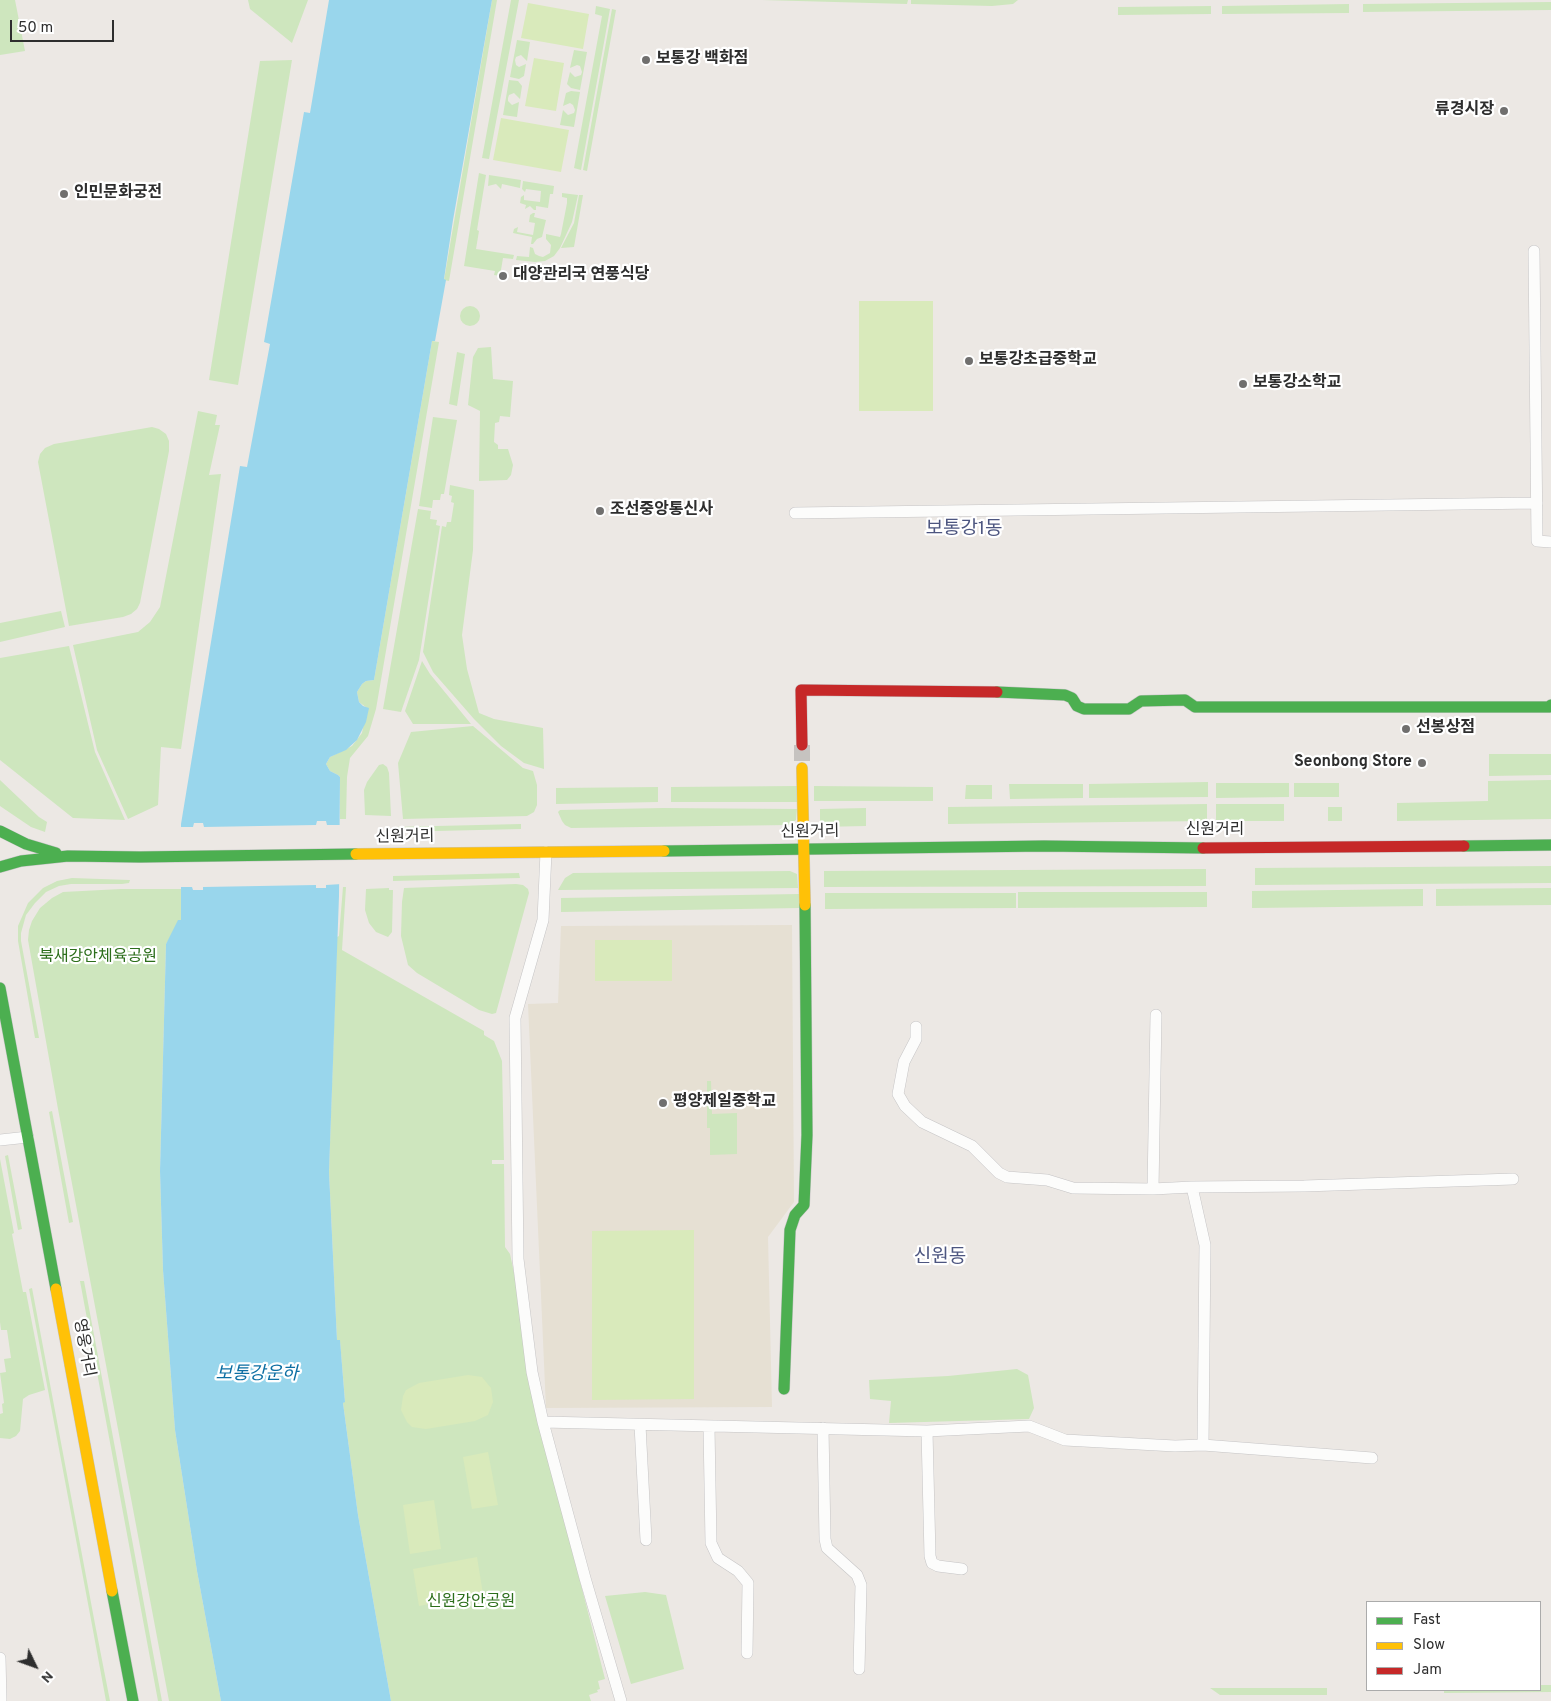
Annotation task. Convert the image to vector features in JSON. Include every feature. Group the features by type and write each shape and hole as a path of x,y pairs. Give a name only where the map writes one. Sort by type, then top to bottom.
{"main road":[{"path":"802,744 801,690 1006,692 1065,695 1072,698 1077,706 1084,709 1129,709 1142,701 1150,700 1185,700 1196,707 1549,707 1551,705"},
{"path":"784,1388 790,1230 794,1215 804,1205 807,1135 805,878 802,768"},
{"name":"신원거리","path":"0,831 26,844 68,856"},
{"name":"신원거리","path":"0,867 21,861 68,856 140,857 1044,846 1210,848 1551,845"},
{"name":"영웅거리","path":"0,988 133,1701"}],"street":[{"path":"1534,251 1537,541 1551,542"},
{"path":"795,513 1537,503"},
{"path":"546,852 543,920 515,1018 518,1259 532,1372 542,1422 584,1578 622,1701"},
{"path":"1153,1189 1156,1015"},
{"path":"916,1027 916,1039 904,1062 898,1094 905,1106 922,1122 972,1146 999,1173 1007,1177 1047,1180 1073,1188 1153,1189 1192,1186 1304,1186 1513,1178"},
{"path":"0,1140 28,1137"},
{"path":"1192,1186 1205,1245 1203,1445"},
{"path":"542,1422 927,1431 1029,1426 1065,1440 1203,1445 1372,1458"},
{"path":"640,1425 646,1540"},
{"path":"709,1427 711,1543 718,1558 738,1571 748,1583 747,1653"},
{"path":"823,1428 825,1539 827,1548 857,1575 861,1585 859,1669"},
{"path":"927,1431 930,1556 932,1563 938,1566 962,1569"},
{"path":"0,1658 1,1701"}],"shaded area":[{"name":"평양제일중학교","path":"792,925 794,1202 768,1237 772,1407 546,1408 528,1004 558,1003 561,926"}],"green space":[{"path":"0,0 15,0 25,51 0,55"},
{"path":"248,0 308,0 292,43 250,9"},
{"path":"492,0 497,0 449,281 444,280"},
{"path":"511,0 519,0 489,159 482,158"},
{"path":"762,0 908,0 907,4"},
{"path":"911,0 1018,0 1013,4 992,6 911,4"},
{"path":"1551,2 1551,10 1363,12 1363,4"},
{"path":"528,3 589,14 583,49 521,38"},
{"path":"1349,4 1349,13 1222,14 1222,6"},
{"path":"596,6 610,9 581,170 574,168 602,16 595,14"},
{"path":"1211,6 1211,14 1118,15 1118,7"},
{"path":"612,9 616,10 587,171 583,170"},
{"path":"517,40 530,42 527,61 521,55 516,57 515,60 516,65 519,67 526,64 524,76 519,79 510,77"},
{"path":"574,50 587,52 580,90 571,88 567,84 570,72 575,77 581,75 582,72 580,66 577,65 570,68"},
{"path":"534,58 564,63 556,111 525,106"},
{"path":"292,60 238,385 209,380 260,61"},
{"path":"509,80 518,81 522,86 520,99 514,93 509,95 508,98 512,105 519,102 517,117 503,115"},
{"path":"571,91 580,92 574,127 560,125 563,110 568,115 574,113 575,110 570,103 563,106 566,93"},
{"path":"501,118 569,130 561,172 493,160"},
{"path":"479,173 486,175 477,230 479,231 476,249 514,255 513,259 503,258 500,276 494,275 495,271 464,266"},
{"path":"489,175 521,180 520,188 502,184 501,189 496,184 488,186"},
{"path":"523,181 554,186 553,194 550,194 548,208 536,206 536,210 534,210 530,206 525,209 526,205 520,203 521,197 524,195 524,200 540,202 541,191 526,189 525,192 522,189"},
{"path":"562,193 578,195 572,222 560,248 554,256 545,261 516,260 517,256 529,257 530,247 539,256 543,257 550,253 551,245 546,239 546,234 560,237 567,203 567,198 562,197"},
{"path":"579,195 583,195 574,247 561,248 574,223"},
{"path":"535,213 534,217 546,220 542,237 531,244 532,237 513,233 514,229 518,227 517,232 533,235 535,223 529,222 530,215"},
{"path":"859,301 933,301 933,411 859,411"},
{"path":"470,306 477,309 480,316 477,323 470,326 463,323 460,316 463,309"},
{"path":"432,341 439,342 376,709 368,736 350,758 347,777 346,819 340,819 340,777 330,771 326,764 330,757 352,746 362,733 367,708 359,702 357,692 366,681 374,680"},
{"path":"491,347 493,379 513,381 510,417 500,416 499,422 495,423 494,442 498,445 498,449 508,449 513,465 511,475 507,480 479,481 480,411 468,405 473,357 478,348"},
{"path":"457,352 465,354 457,406 449,404"},
{"path":"198,411 217,415 215,425 220,425 209,475 221,474 181,749 161,747 158,805 128,819 97,750 73,645 138,632 150,622 160,607"},
{"path":"433,417 457,420 444,494 441,494 440,500 433,500 432,508 419,506"},
{"path":"152,427 166,434 169,441 169,451 140,603 131,614 123,617 69,626 38,462 40,454 45,448 54,444"},
{"path":"450,485 474,490 473,550 462,635 467,669 479,713 494,719 543,728 544,769 524,763 501,746 474,719 433,672 423,652 442,526 446,527 447,522 451,522 454,503 451,502 452,496 449,495"},
{"path":"418,509 431,511 430,519 437,520 436,525 440,526 419,660 401,712 383,709"},
{"path":"61,611 65,627 0,642 0,623"},
{"path":"69,646 95,752 125,820 73,818 0,760 0,658"},
{"path":"422,661 430,674 471,724 413,724 405,711"},
{"path":"473,726 523,768 533,771 537,785 537,805 534,812 527,816 403,819 398,763 411,732"},
{"path":"1489,754 1551,754 1551,775 1489,776"},
{"path":"383,764 387,767 389,773 391,816 365,815 364,790 367,782 379,765"},
{"path":"0,780 39,817 47,822 45,832 31,827 0,806"},
{"path":"1551,780 1551,819 1397,821 1397,803 1488,801 1488,781"},
{"path":"1208,782 1208,797 1089,798 1089,784"},
{"path":"1216,783 1289,783 1289,797 1216,798"},
{"path":"1294,783 1339,783 1339,797 1294,797"},
{"path":"1009,784 1083,784 1083,798 1010,799"},
{"path":"966,785 992,785 992,799 965,799"},
{"path":"797,786 797,802 671,802 671,787"},
{"path":"814,786 933,787 933,801 814,801"},
{"path":"658,787 658,802 556,804 556,788"},
{"path":"1207,804 1207,821 948,824 948,807"},
{"path":"1216,804 1284,804 1284,821 1216,821"},
{"path":"1328,807 1342,807 1342,821 1328,821"},
{"path":"663,808 797,809 796,820 789,825 571,828 565,825 558,812 560,810"},
{"path":"866,808 866,826 820,827 820,809"},
{"path":"521,824 521,829 394,832 394,827"},
{"path":"1551,866 1551,883 1255,885 1255,868"},
{"path":"1206,869 1206,886 824,887 824,871"},
{"path":"790,871 797,874 798,888 558,890 565,878 573,873"},
{"path":"519,873 520,878 393,881 393,876"},
{"path":"72,878 130,880 129,883 122,884 71,884 59,886 46,892 26,915 21,933 21,941 39,1038 35,1038 18,941 18,926 28,903 43,888 57,881"},
{"path":"523,885 528,889 529,893 496,1013 492,1014 479,1010 417,973 408,965 401,936 404,888"},
{"name":"신원강안공원","path":"343,887 346,887 342,950 484,1031 484,1035 494,1041 502,1061 504,1160 492,1160 492,1164 504,1164 505,1247 510,1254 578,1573 605,1679 598,1681 600,1689 597,1690 598,1692 589,1695 591,1701 391,1701 358,1515 343,1403 345,1401 340,1341 337,1340 329,1172 337,937 339,936"},
{"path":"389,888 389,890 393,890 392,932 388,937 376,932 369,923 365,910 366,889"},
{"path":"1551,888 1551,905 1436,906 1436,889"},
{"name":"북새강안체육공원","path":"121,889 182,889 181,920 166,944 160,1171 163,1270 175,1430 197,1571 221,1701 169,1701 28,940 32,921 40,908 52,898 63,892"},
{"path":"1423,889 1423,906 1252,908 1252,891"},
{"path":"1018,892 1207,892 1207,907 1018,908"},
{"path":"825,893 1016,893 1016,908 825,909"},
{"path":"799,894 799,908 561,912 561,898"},
{"path":"595,940 672,940 672,981 595,981"},
{"path":"707,1081 711,1081 712,1114 737,1113 737,1154 710,1155 710,1128 707,1128"},
{"path":"52,1111 73,1222 69,1223 49,1112"},
{"path":"8,1155 22,1229 18,1230 5,1156"},
{"path":"0,1159 23,1292 26,1292 45,1390 23,1399 20,1431 10,1439 0,1438 0,1414 3,1413 2,1404 4,1403 0,1373 6,1372 4,1359 11,1358 7,1330 1,1330 0,1322"},
{"path":"694,1230 694,1399 592,1400 592,1231"},
{"path":"80,1281 84,1281 162,1701 158,1701"},
{"path":"32,1288 110,1701 106,1701 29,1289"},
{"path":"1017,1369 1028,1375 1034,1408 1029,1419 889,1423 891,1401 870,1399 869,1380 948,1376"},
{"path":"468,1375 482,1377 491,1388 493,1402 488,1415 475,1421 426,1429 412,1427 407,1422 401,1410 406,1390 419,1383"},
{"path":"488,1452 498,1505 472,1509 463,1457"},
{"path":"434,1500 441,1549 410,1554 403,1505"},
{"path":"477,1557 483,1594 419,1606 413,1569"},
{"path":"645,1592 666,1595 684,1669 631,1684 605,1596"},
{"path":"1541,1685 1551,1685 1551,1692 1444,1693 1444,1691 1541,1691"},
{"path":"1210,1688 1327,1688 1327,1695 1220,1695"}],"water":[{"name":"보통강운하","path":"329,0 492,0 453,220 444,279 446,280 435,341 432,341 374,680 366,681 357,692 359,702 369,708 366,722 357,740 346,750 330,757 326,764 330,771 340,777 339,896 329,1172 337,1340 340,1340 345,1402 343,1403 358,1515 391,1701 221,1701 197,1571 175,1430 163,1270 160,1171 166,944 178,920 181,920 181,824 240,466 247,467 270,344 264,342 304,112 310,113"}],"pier":[{"path":"317,821 326,821 327,825 343,825 342,884 326,885 326,888 316,888 316,885 203,887 203,890 193,890 192,887 179,887 179,827 193,827 194,823 203,823 204,827 316,825"}],"tunnel":[{"path":"802,745 802,768"}],"traffic: fast":[{"path":"997,692 1065,695 1072,698 1077,706 1084,709 1129,709 1141,701 1185,700 1195,707 1549,707 1551,705"},
{"path":"0,831 26,844 56,853"},
{"path":"1464,846 1551,845"},
{"path":"664,851 1044,846 1203,848"},
{"path":"0,867 21,861 68,856 356,854"},
{"path":"784,1389 790,1230 795,1215 804,1205 807,1135 805,905"},
{"path":"0,988 56,1289"},
{"path":"112,1591 133,1701"}],"traffic: slow":[{"path":"802,768 805,905"},
{"path":"356,854 664,851"},
{"path":"56,1289 112,1591"}],"traffic: jam":[{"path":"802,745 801,690 997,692"},
{"path":"1203,848 1464,846"}],"place":[{"name":"보통강 백화점","path":"646,60"},
{"name":"류경시장","path":"1504,111"},
{"name":"인민문화궁전","path":"64,194"},
{"name":"대양관리국 연풍식당","path":"503,276"},
{"name":"보통강초급중학교","path":"969,361"},
{"name":"보통강소학교","path":"1243,384"},
{"name":"조선중앙통신사","path":"600,511"},
{"name":"선봉상점","path":"1406,729"},
{"name":"Seonbong Store","path":"1422,763"},
{"name":"평양제일중학교","path":"663,1103"}],"district":[{"name":"보통강1동","path":"964,530"},
{"name":"신원동","path":"940,1258"}]}
